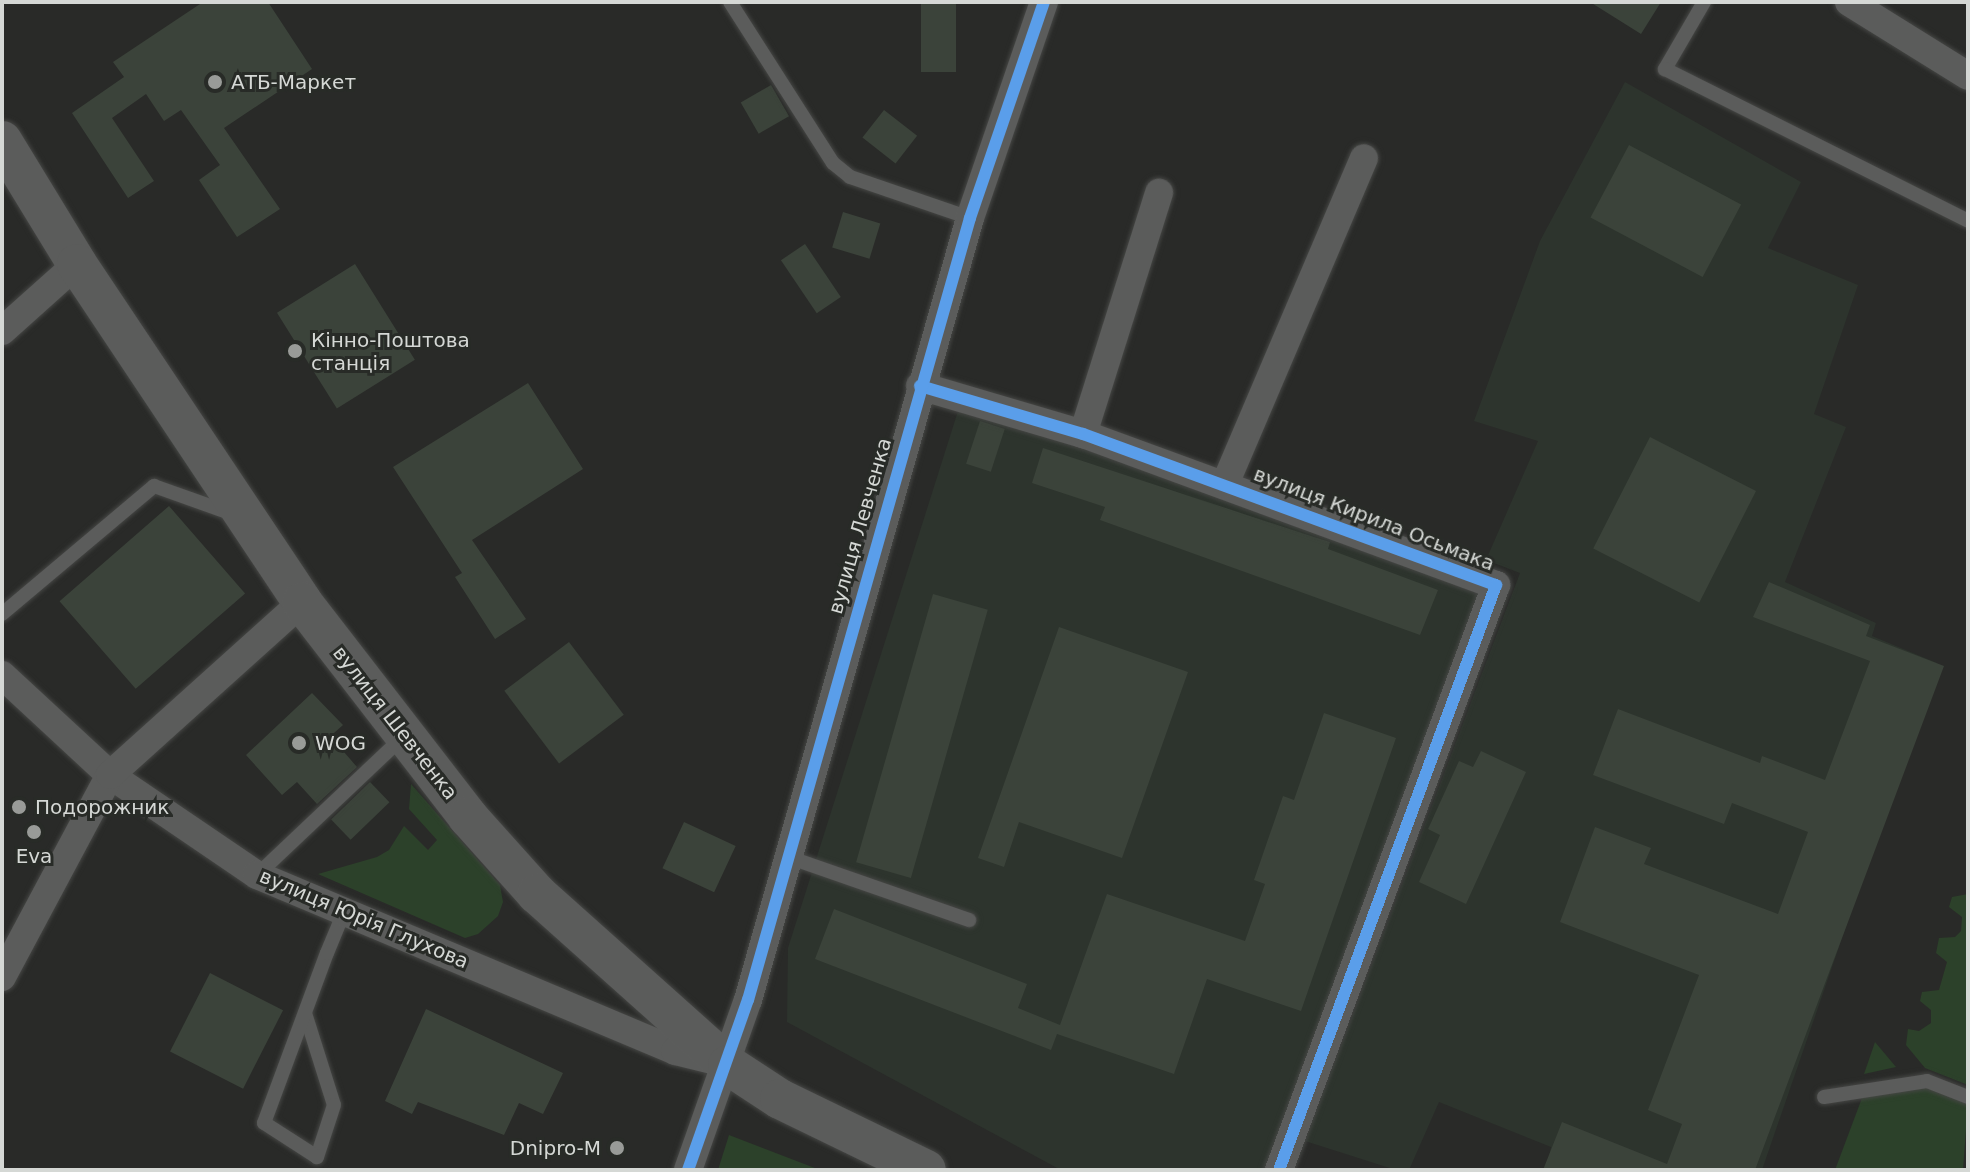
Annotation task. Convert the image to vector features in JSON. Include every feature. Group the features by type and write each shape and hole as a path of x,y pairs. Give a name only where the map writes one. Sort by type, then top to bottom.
{"main road":[{"name":"вулиця Шевченка","path":"2,141 77,264 302,602 404,736 537,894 728,1065 780,1099 926,1170"}],"street":[{"name":"вулиця Левченка","path":"688,1170 728,1065 970,218 1044,2"},
{"path":"1849,2 1968,76"},
{"path":"1225,484 1364,158"},
{"path":"1083,434 1159,193"},
{"path":"2,331 77,264"},
{"name":"вулиця Кирила Осьмака","path":"920,386 1083,434 1496,585 1279,1170"},
{"path":"2,977 110,775 302,602"},
{"name":"вулиця Юрія Глухова","path":"2,675 110,775 257,875 675,1051 728,1065"}],"lane":[{"path":"730,2 833,163 850,177 970,218"},
{"path":"1704,2 1665,69 1968,221"},
{"path":"2,614 154,486 246,520"},
{"path":"257,875 404,736"},
{"path":"788,857 969,920"},
{"path":"305,1013 334,1105 317,1157 264,1123 305,1013 344,912"},
{"path":"1824,1097 1927,1081 1968,1097"}],"shaded area":[{"path":"1625,82 1801,182 1768,248 1858,285 1814,414 1846,427 1785,582 1876,623 1872,636 1937,663 1762,1170 1546,1170 1551,1147 1439,1102 1409,1170 1396,1170 1305,1141 1520,573 1486,560 1538,441 1474,421 1540,241"},
{"path":"958,411 1027,428 1481,594 1266,1170 1061,1170 787,1022 788,948"}],"green space":[{"path":"411,784 500,885 503,902 498,916 478,934 465,938 318,874 377,857 389,850 404,826 428,850 437,840 409,809"},
{"path":"1968,894 1968,1085 1925,1068 1906,1045 1908,1029 1919,1031 1931,1023 1931,1010 1920,1001 1922,992 1939,990 1947,962 1936,953 1939,938 1955,937 1961,931 1962,917 1949,907 1952,897"},
{"path":"1875,1042 1896,1067 1864,1074"},
{"path":"1926,1084 1968,1102 1963,1170 1835,1170 1862,1098"},
{"path":"729,1135 820,1170 718,1170"}],"building":[{"name":"АТБ-Маркет","path":"203,2 268,2 312,69 224,128 280,209 237,237 199,180 220,165 181,110 164,121 146,94 112,118 154,181 128,198 72,113 124,77 113,62"},
{"path":"921,2 956,2 956,72 921,72"},
{"path":"1590,2 1661,2 1641,34"},
{"path":"771,85 789,116 759,134 741,102"},
{"path":"884,110 917,136 896,163 862,138"},
{"path":"1629,145 1741,205 1703,277 1591,217"},
{"path":"843,212 880,223 869,259 832,247"},
{"path":"805,244 841,297 817,313 781,260"},
{"path":"355,264 415,360 337,409 277,313"},
{"path":"528,383 583,469 472,540 526,619 495,639 455,577 462,573 393,467"},
{"path":"980,421 1005,429 991,472 966,464"},
{"path":"1650,437 1756,491 1699,602 1593,548"},
{"path":"1043,448 1330,542 1328,549 1438,590 1420,635 1100,520 1105,507 1032,483"},
{"path":"169,506 245,594 136,689 60,601"},
{"path":"1769,582 1870,625 1866,636 1944,666 1755,1170 1543,1170 1562,1122 1667,1164 1682,1124 1648,1110 1699,975 1560,922 1595,827 1651,848 1644,864 1778,914 1808,832 1732,803 1724,824 1593,775 1618,709 1760,763 1762,756 1825,780 1870,661 1753,617"},
{"path":"933,594 988,610 911,878 856,862"},
{"path":"1059,627 1188,672 1122,858 1019,822 1004,867 978,858"},
{"path":"569,642 624,715 559,763 504,691"},
{"name":"WOG","path":"312,693 343,725 334,733 341,741 337,744 357,767 317,804 297,782 282,795 246,755"},
{"path":"1324,713 1396,738 1301,1011 1207,979 1174,1074 1057,1034 1051,1050 815,959 834,909 1027,984 1018,1008 1060,1025 1107,894 1245,941 1265,884 1254,880 1283,796 1294,800"},
{"path":"1481,751 1526,772 1466,904 1419,882 1440,835 1428,829 1459,761 1473,767"},
{"path":"370,782 389,802 351,840 331,820"},
{"path":"684,822 736,846 714,892 662,868"},
{"path":"210,973 283,1010 243,1089 170,1051"},
{"path":"426,1009 563,1073 543,1114 519,1103 504,1135 418,1102 412,1114 385,1101"}],"cycle path":[{"path":"688,1170 748,1000 970,218 1044,2"},
{"path":"920,386 1083,434 1496,585 1279,1170"}],"place":[{"name":"АТБ-Маркет","path":"215,82"},
{"name":"Кінно-Поштова станція","path":"295,351"},
{"name":"WOG","path":"299,743"},
{"name":"Подорожник","path":"19,807"},
{"name":"Eva","path":"34,832"},
{"name":"Dnipro-M","path":"617,1148"}]}
